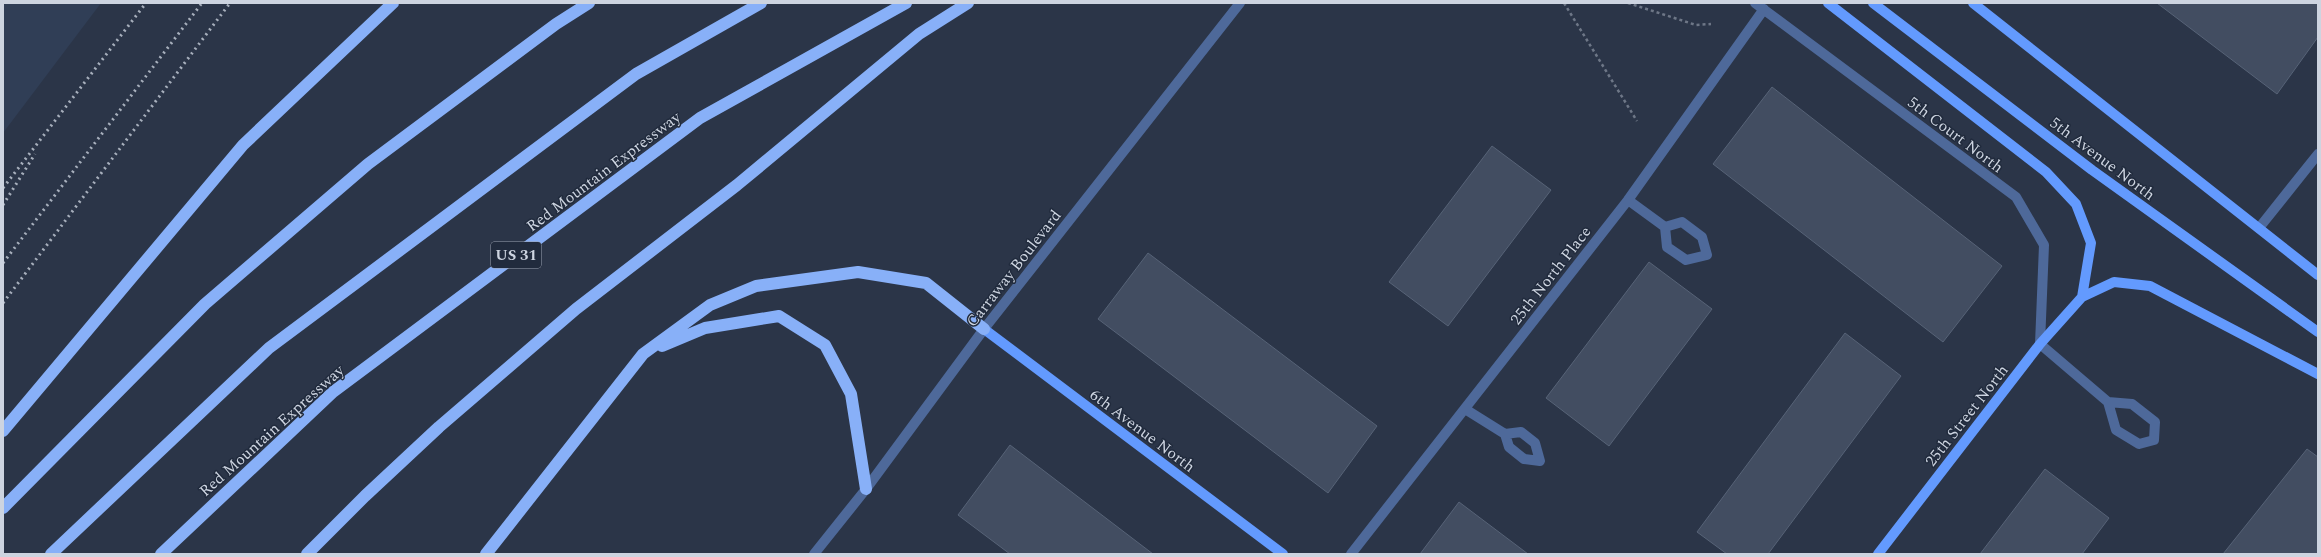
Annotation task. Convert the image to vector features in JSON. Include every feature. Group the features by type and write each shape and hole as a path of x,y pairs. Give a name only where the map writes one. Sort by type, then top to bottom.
{"highway":[{"path":"3,431 243,144 393,3"},
{"path":"3,508 211,299 368,164 556,24 589,3"},
{"path":"51,554 269,348 636,74 761,3"},
{"name":"Red Mountain Expressway","path":"161,554 333,392 700,118 906,3"},
{"path":"307,554 365,496 439,427 576,309 737,185 919,34 968,3"},
{"path":"486,554 643,354 710,305 756,286 858,272 926,283 984,329"},
{"path":"643,354 705,328 779,316 825,345 851,394 866,489"}],"main road":[{"path":"1828,3 2046,172 2076,204 2091,243 2082,297"},
{"name":"5th Avenue North","path":"1873,3 2092,170 2318,332"},
{"path":"1973,3 2318,275"},
{"path":"2082,297 2114,282 2150,286 2318,374"},
{"name":"25th Street North","path":"1878,554 2040,344 2082,297"},
{"name":"6th Avenue North","path":"984,329 1283,554"}],"street":[{"name":"Carraway Boulevard","path":"814,554 866,489 984,329 1240,3"},
{"name":"5th Court North","path":"1756,3 2016,197 2044,245 2040,344"},
{"name":"25th North Place","path":"1351,554 1628,200 1764,9"},
{"path":"2259,228 2318,154"},
{"path":"1628,200 1665,227 1667,247 1686,260 1707,256 1702,237 1682,222 1665,227"},
{"path":"2040,344 2108,402 2116,430 2139,444 2154,440 2155,422 2132,404 2108,402"},
{"path":"1465,408 1505,434"}],"path":[{"path":"1564,3 1637,121"},
{"path":"1628,3 1696,25 1712,24"}],"shaded area":[{"path":"3,3 101,3 3,133"}],"building":[{"path":"2157,3 2318,3 2318,37 2277,94"},
{"path":"1772,87 2002,266 1943,342 1713,164"},
{"path":"1492,146 1551,190 1448,326 1389,282"},
{"path":"1148,253 1377,426 1328,493 1098,319"},
{"path":"1649,262 1712,309 1609,446 1546,398"},
{"path":"1845,333 1901,376 1768,554 1727,554 1697,532"},
{"path":"1010,445 1153,554 1010,554 958,515"},
{"path":"2307,449 2318,457 2318,554 2223,554"},
{"path":"2045,469 2109,518 2082,554 1980,554"},
{"path":"1459,502 1528,554 1420,554"}],"railway":[{"path":"3,188 146,3"},
{"path":"3,263 202,3"},
{"path":"3,303 230,3"},
{"path":"3,205 35,154"}]}
